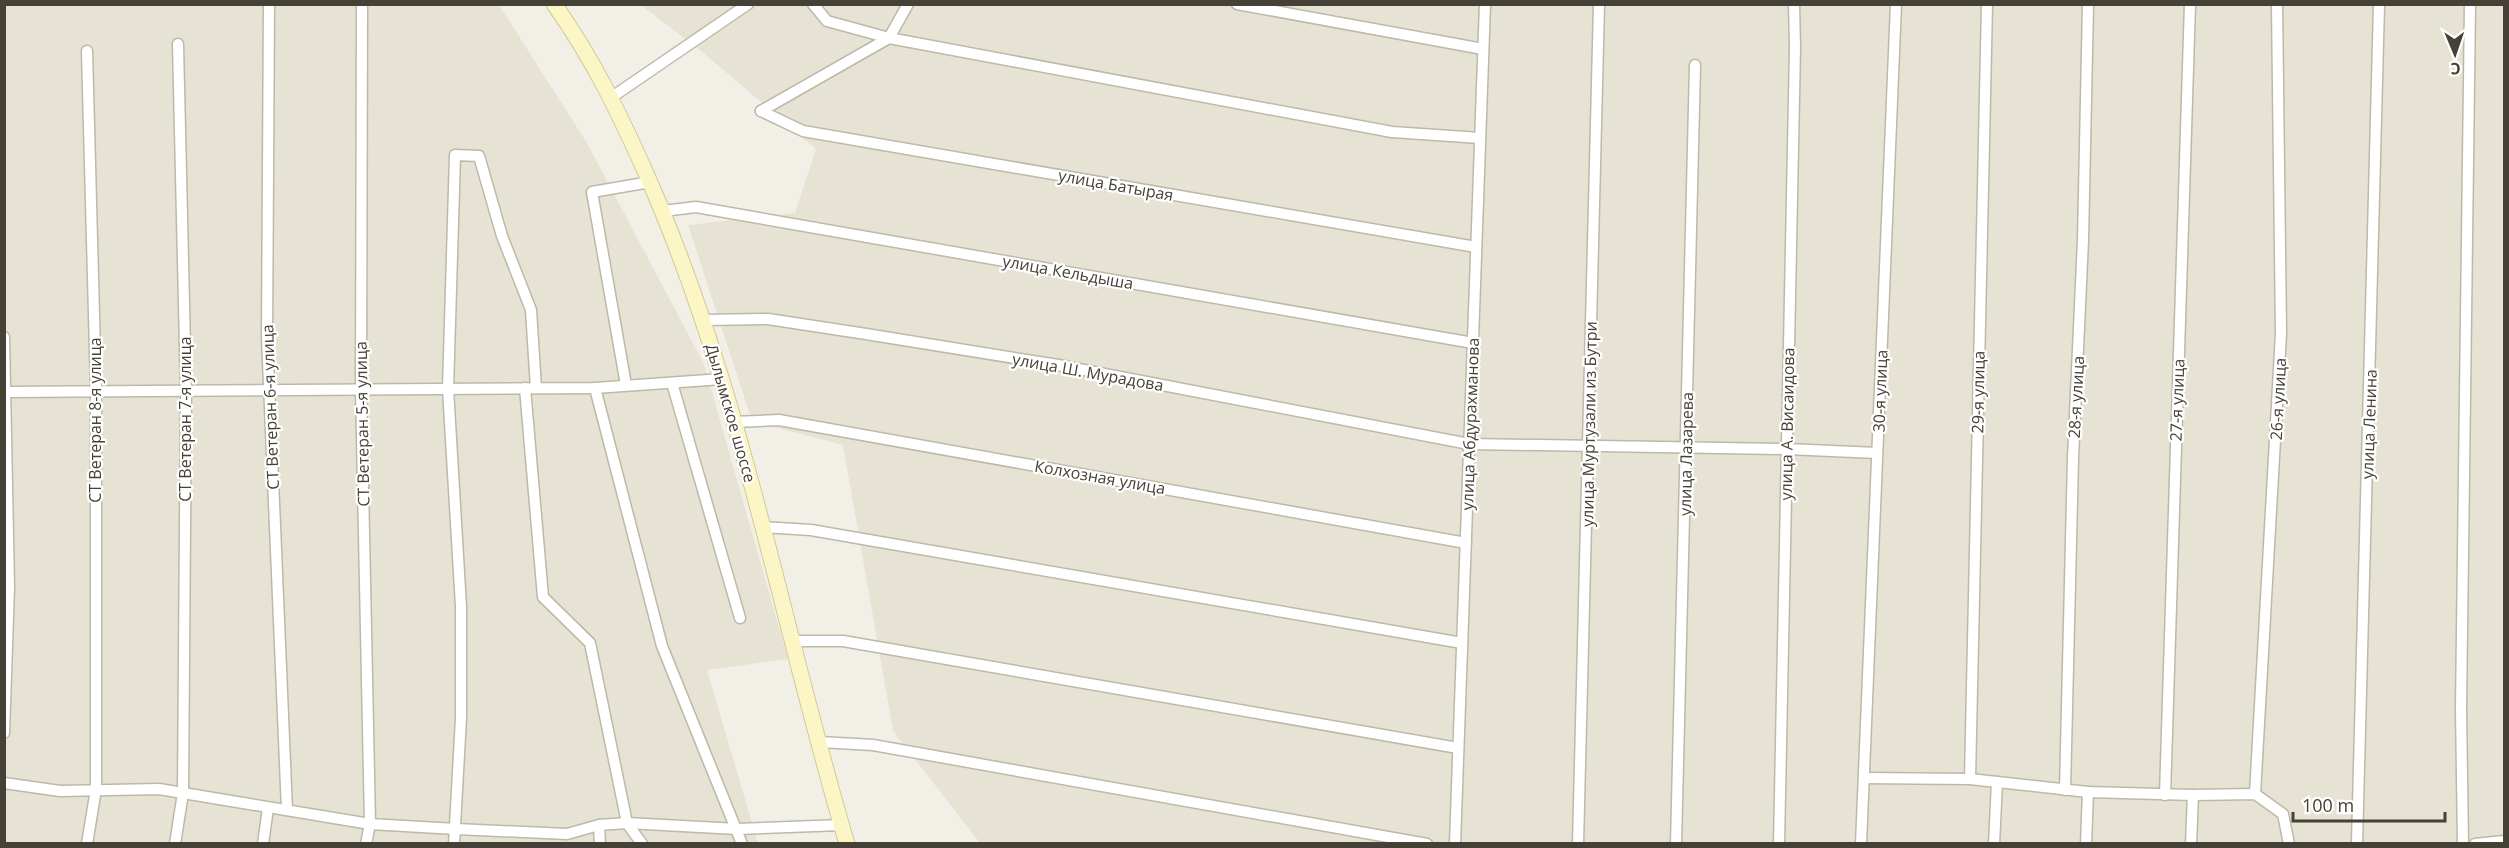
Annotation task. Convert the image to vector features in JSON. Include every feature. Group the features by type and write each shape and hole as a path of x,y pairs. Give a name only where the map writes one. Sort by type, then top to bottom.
{"main road":[{"name":"Дылымское шоссе","path":"561,7 612,97 663,211 704,320 734,422 847,843"}],"street":[{"name":"СТ Ветеран 6-я улица","path":"269,4 267,337 287,810"},
{"name":"СТ Ветеран 5-я улица","path":"362,4 361,389 370,824 366,843"},
{"path":"612,97 748,4"},
{"path":"813,4 827,21 889,38 1392,132 1480,138"},
{"path":"889,38 908,4"},
{"path":"1237,4 1483,49"},
{"name":"улица Абдурахманова","path":"1455,843 1485,4"},
{"name":"улица Муртузали из Бутри","path":"1578,843 1599,4"},
{"name":"улица А. Висаидова","path":"1779,843 1795,59 1794,4"},
{"name":"30-я улица","path":"1861,843 1896,4"},
{"name":"29-я улица","path":"1970,779 1987,4"},
{"name":"28-я улица","path":"2065,790 2073,458 2083,240 2088,4"},
{"name":"27-я улица","path":"2165,795 2190,4"},
{"name":"26-я улица","path":"2255,794 2282,333 2277,4"},
{"name":"улица Ленина","path":"2357,843 2379,4"},
{"path":"2463,843 2462,709 2469,4"},
{"name":"улица Батырая","path":"889,38 761,111 802,131 1476,247"},
{"name":"СТ Ветеран 7-я улица","path":"175,843 183,793 186,391 178,44"},
{"name":"СТ Ветеран 8-я улица","path":"87,51 96,390 96,789 87,843"},
{"name":"улица Лазарева","path":"1676,843 1695,65"},
{"path":"454,843 461,718 461,606 448,389 455,155 479,156 502,236 531,310 530,388 543,597 590,643 627,823 642,843"},
{"path":"626,385 592,192 650,182"},
{"name":"улица Кельдыша","path":"663,211 696,207 1473,343"},
{"name":"улица Ш. Мурадова","path":"704,320 768,319 1058,365 1469,444 1787,449 1877,453"},
{"path":"4,337 9,586 4,733"},
{"path":"5,392 595,388 722,379"},
{"path":"672,383 740,618"},
{"path":"595,388 662,646 742,843"},
{"name":"Колхозная улица","path":"734,422 779,420 1466,543"},
{"path":"762,527 811,530 1462,643"},
{"path":"793,641 843,641 1458,748"},
{"path":"820,742 873,745 1427,843"},
{"path":"1864,778 1970,779 2088,792 2165,795 2255,794 2283,814 2289,843"},
{"path":"1994,843 1997,782"},
{"path":"4,783 60,791 159,789 370,824 456,829 567,834 599,825 627,823 737,829 842,825"},
{"path":"2086,843 2088,792"},
{"path":"2191,843 2193,795"},
{"path":"264,843 268,808"},
{"path":"599,825 600,843"},
{"path":"2475,843 2500,842"}],"shaded area":[{"path":"5,5 499,5 587,143 704,364 788,659 707,670 758,843 5,844"},
{"path":"641,5 2504,5 2504,843 980,843 893,731 843,445 752,421 688,225 795,213 816,149 701,51"}]}
